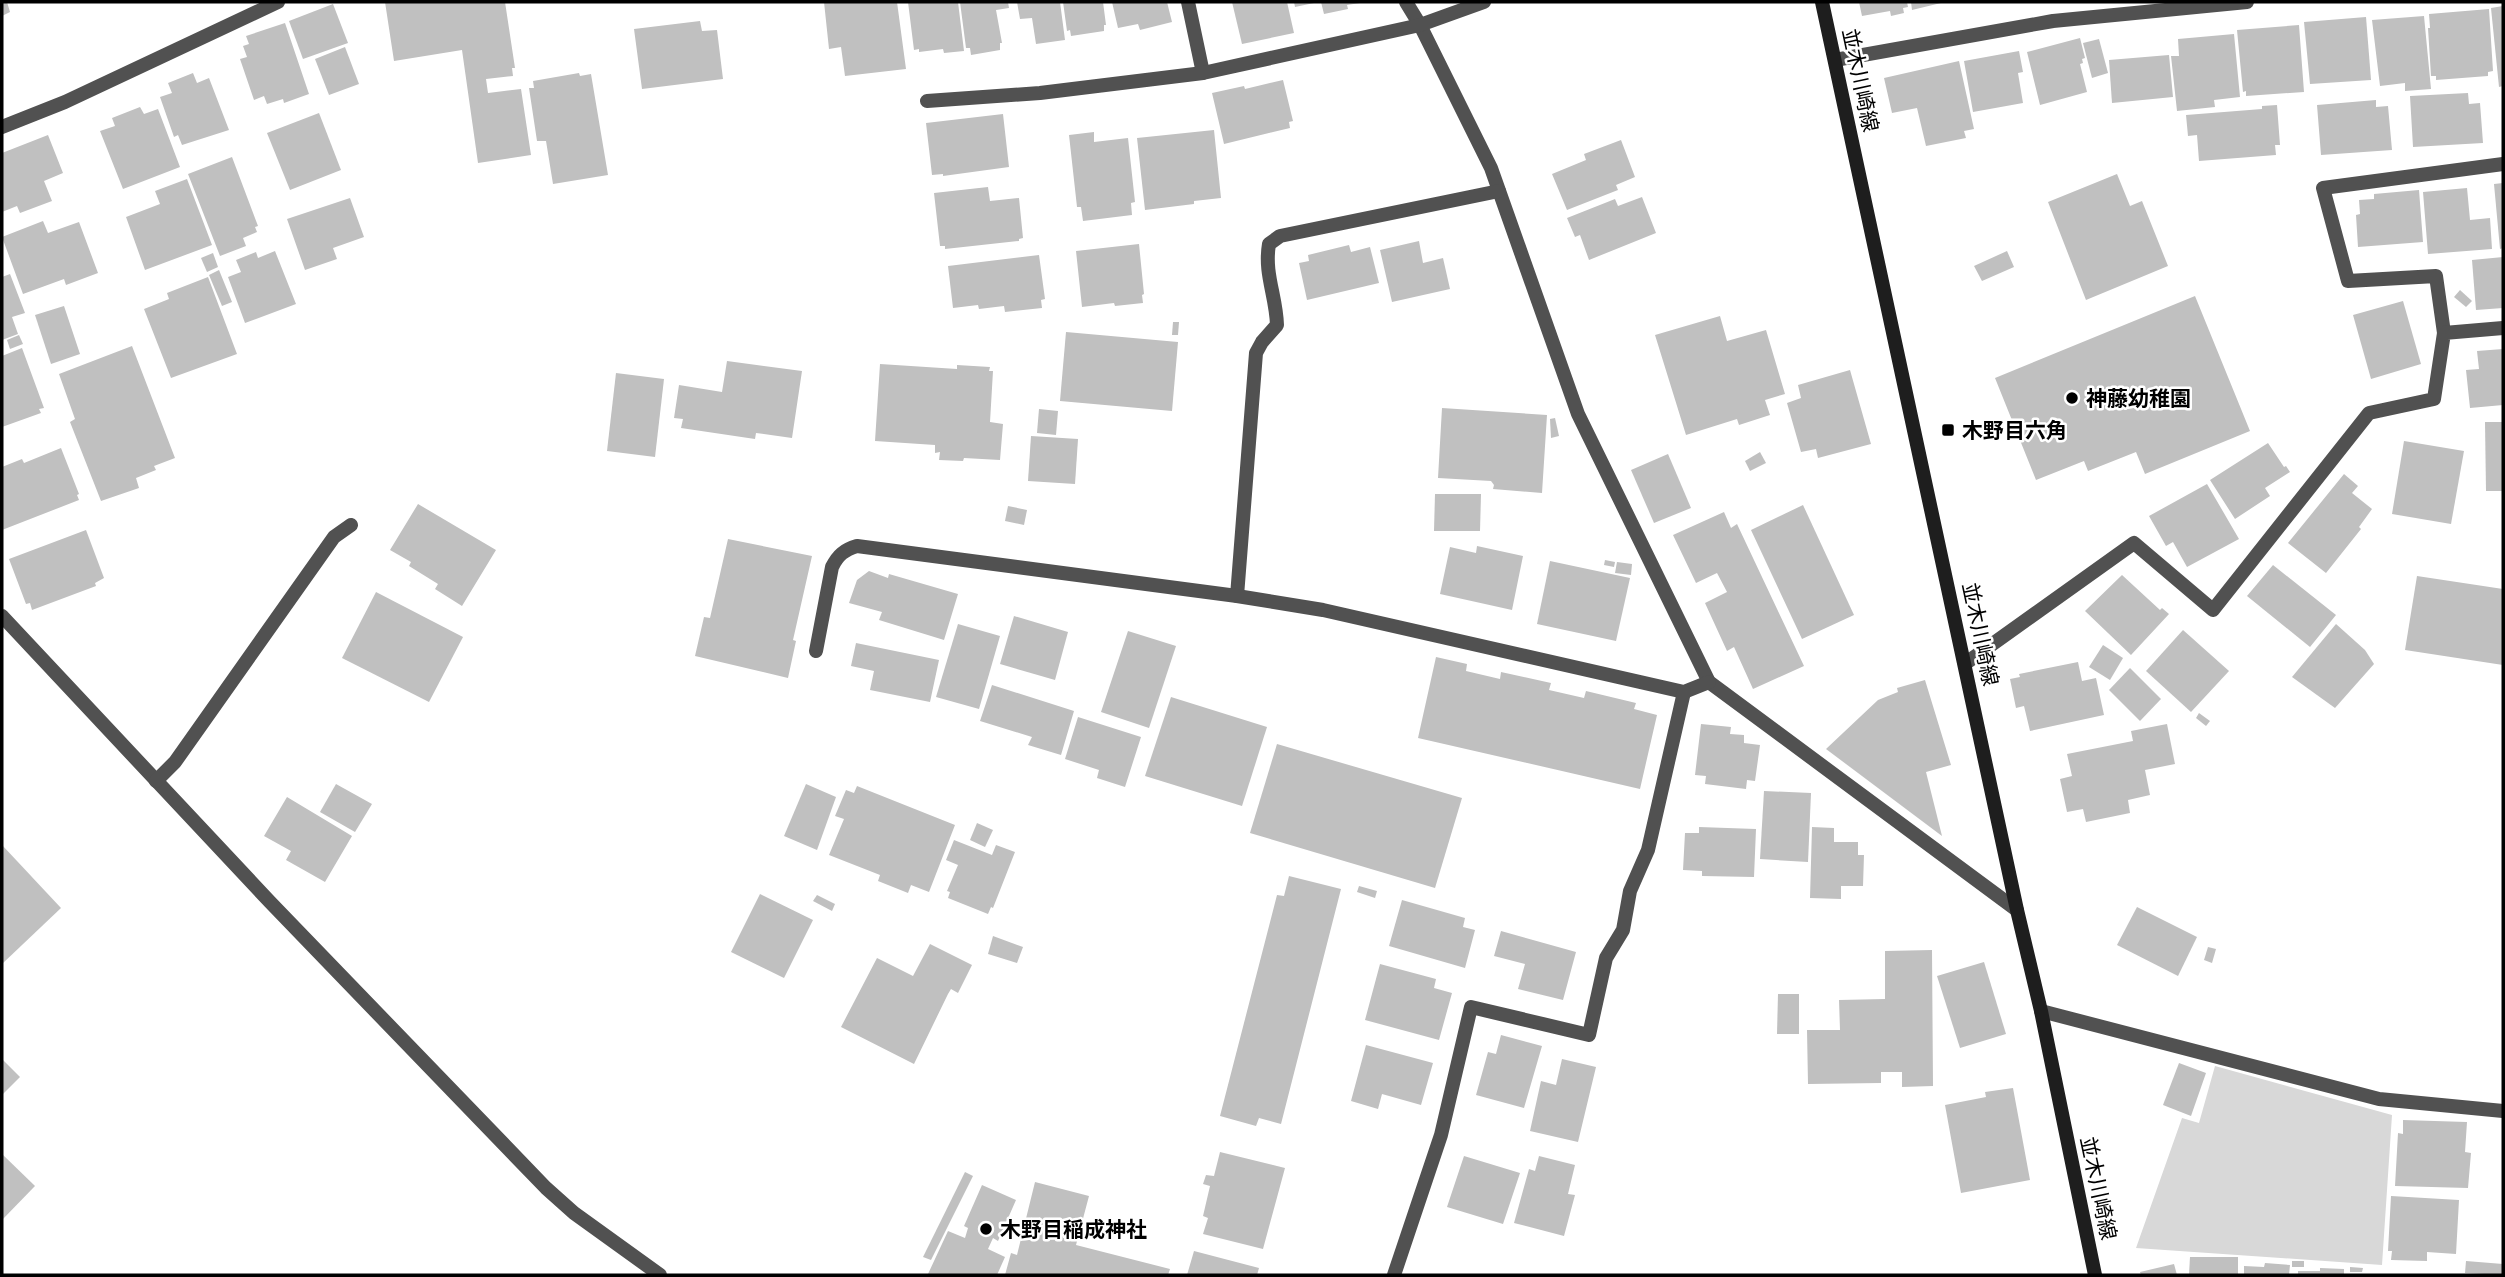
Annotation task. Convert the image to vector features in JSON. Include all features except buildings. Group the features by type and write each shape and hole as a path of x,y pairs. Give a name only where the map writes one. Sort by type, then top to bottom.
{"main road":[{"name":"並木川崎線","path":"1822,2 2017,910 2041,1010 2095,1275"}],"street":[{"path":"2,127 65,102 278,2"},
{"path":"1188,2 1203,73"},
{"path":"1406,2 1491,168 1578,414 1709,682 2017,910"},
{"path":"927,101 1040,93 1203,73 1420,25 1484,2"},
{"path":"1835,60 2053,21 2247,2"},
{"path":"1966,663 2134,543 2213,610 2369,413 2434,399 2444,333 2436,276 2348,281 2323,188 2503,164"},
{"path":"1237,596 1256,353 1277,325 1266,263 1269,244 1280,236 1499,191"},
{"path":"2444,333 2503,328"},
{"path":"156,781 174,762 334,537 351,525"},
{"path":"816,651 832,567 837,557 857,546 1237,596 1323,610 1684,692 1709,682"},
{"path":"2,616 156,781 546,1188 574,1213 660,1275"},
{"path":"1394,1275 1441,1135 1471,1007 1589,1035 1606,958 1623,930 1630,891 1648,850 1684,692"},
{"path":"2041,1010 2378,1099 2503,1111"}],"shaded area":[{"path":"2215,1066 2392,1115 2382,1265 2136,1248 2182,1118 2199,1123"}],"place":[{"name":"神藤幼稚園","path":"2072,398"},
{"name":"木野目六角","path":"1948,430"},
{"name":"木野目稲成神社","path":"986,1229"}]}
